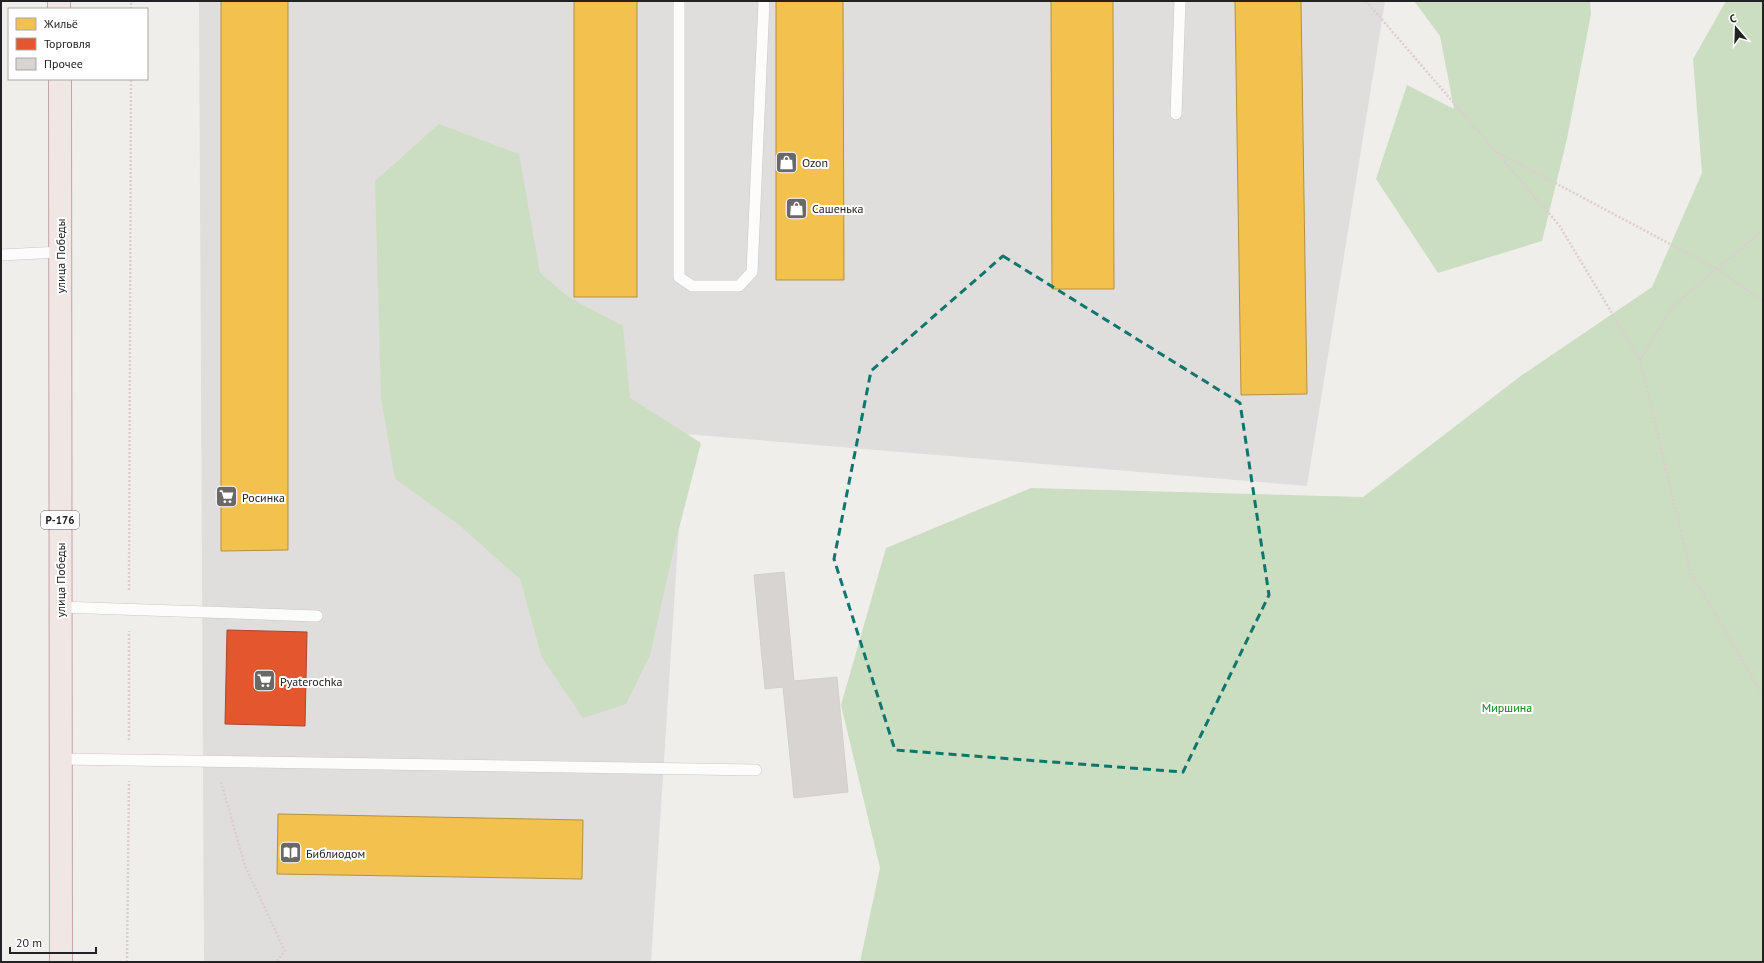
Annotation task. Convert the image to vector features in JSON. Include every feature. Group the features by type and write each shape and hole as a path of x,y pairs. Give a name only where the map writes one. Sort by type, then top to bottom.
{"highway":[{"name":"улица Победы","path":"60,80 62,962"}],"lane":[{"path":"679,1 679,276 692,286 739,286 752,272 764,1"},
{"path":"1176,114 1180,1"},
{"path":"1,255 61,252"},
{"path":"60,607 317,616"},
{"path":"61,759 756,770"}],"path":[{"path":"1366,1 1559,225 1640,360 1690,571 1763,696"},
{"path":"127,962 131,80"},
{"path":"1494,150 1717,269 1763,301"},
{"path":"1640,360 1673,306 1763,230"},
{"path":"215,762 245,866 285,950 276,962"}],"highlighted area":[{"path":"1003,256 1240,403 1269,595 1183,772 895,750 834,559 871,371"}],"shaded area":[{"path":"199,1 1385,1 1307,486 685,434 651,962 204,962"}],"green space":[{"path":"1414,1 1590,1 1591,14 1567,139 1542,241 1438,273 1376,179 1407,85 1454,109 1440,36"},
{"name":"Миршина","path":"1726,1 1763,1 1763,962 860,962 880,868 841,705 886,548 1031,488 1363,497 1522,375 1652,287 1702,173 1693,59"},
{"path":"439,124 519,154 540,273 570,298 623,326 630,398 701,443 675,544 650,655 626,704 583,718 542,658 520,579 458,524 395,479 381,398 375,181"}],"building: Жильё":[{"path":"221,1 288,1 288,550 221,551"},
{"path":"574,1 637,1 637,297 574,297"},
{"path":"776,1 843,1 844,280 776,280"},
{"path":"1051,1 1113,1 1114,289 1052,289"},
{"path":"1235,1 1301,1 1307,394 1241,395"},
{"path":"278,814 583,820 582,879 277,874"}],"building: Торговля":[{"path":"227,630 307,632 305,726 225,724"}],"building: Прочее":[{"path":"784,572 794,681 837,677 848,792 794,798 783,687 765,689 754,575"}],"place":[{"name":"Ozon","path":"786,162"},
{"name":"Сашенька","path":"796,208"},
{"name":"Росинка","path":"227,497"},
{"name":"Pyaterochka","path":"264,681"},
{"name":"Библиодом","path":"291,853"}]}
